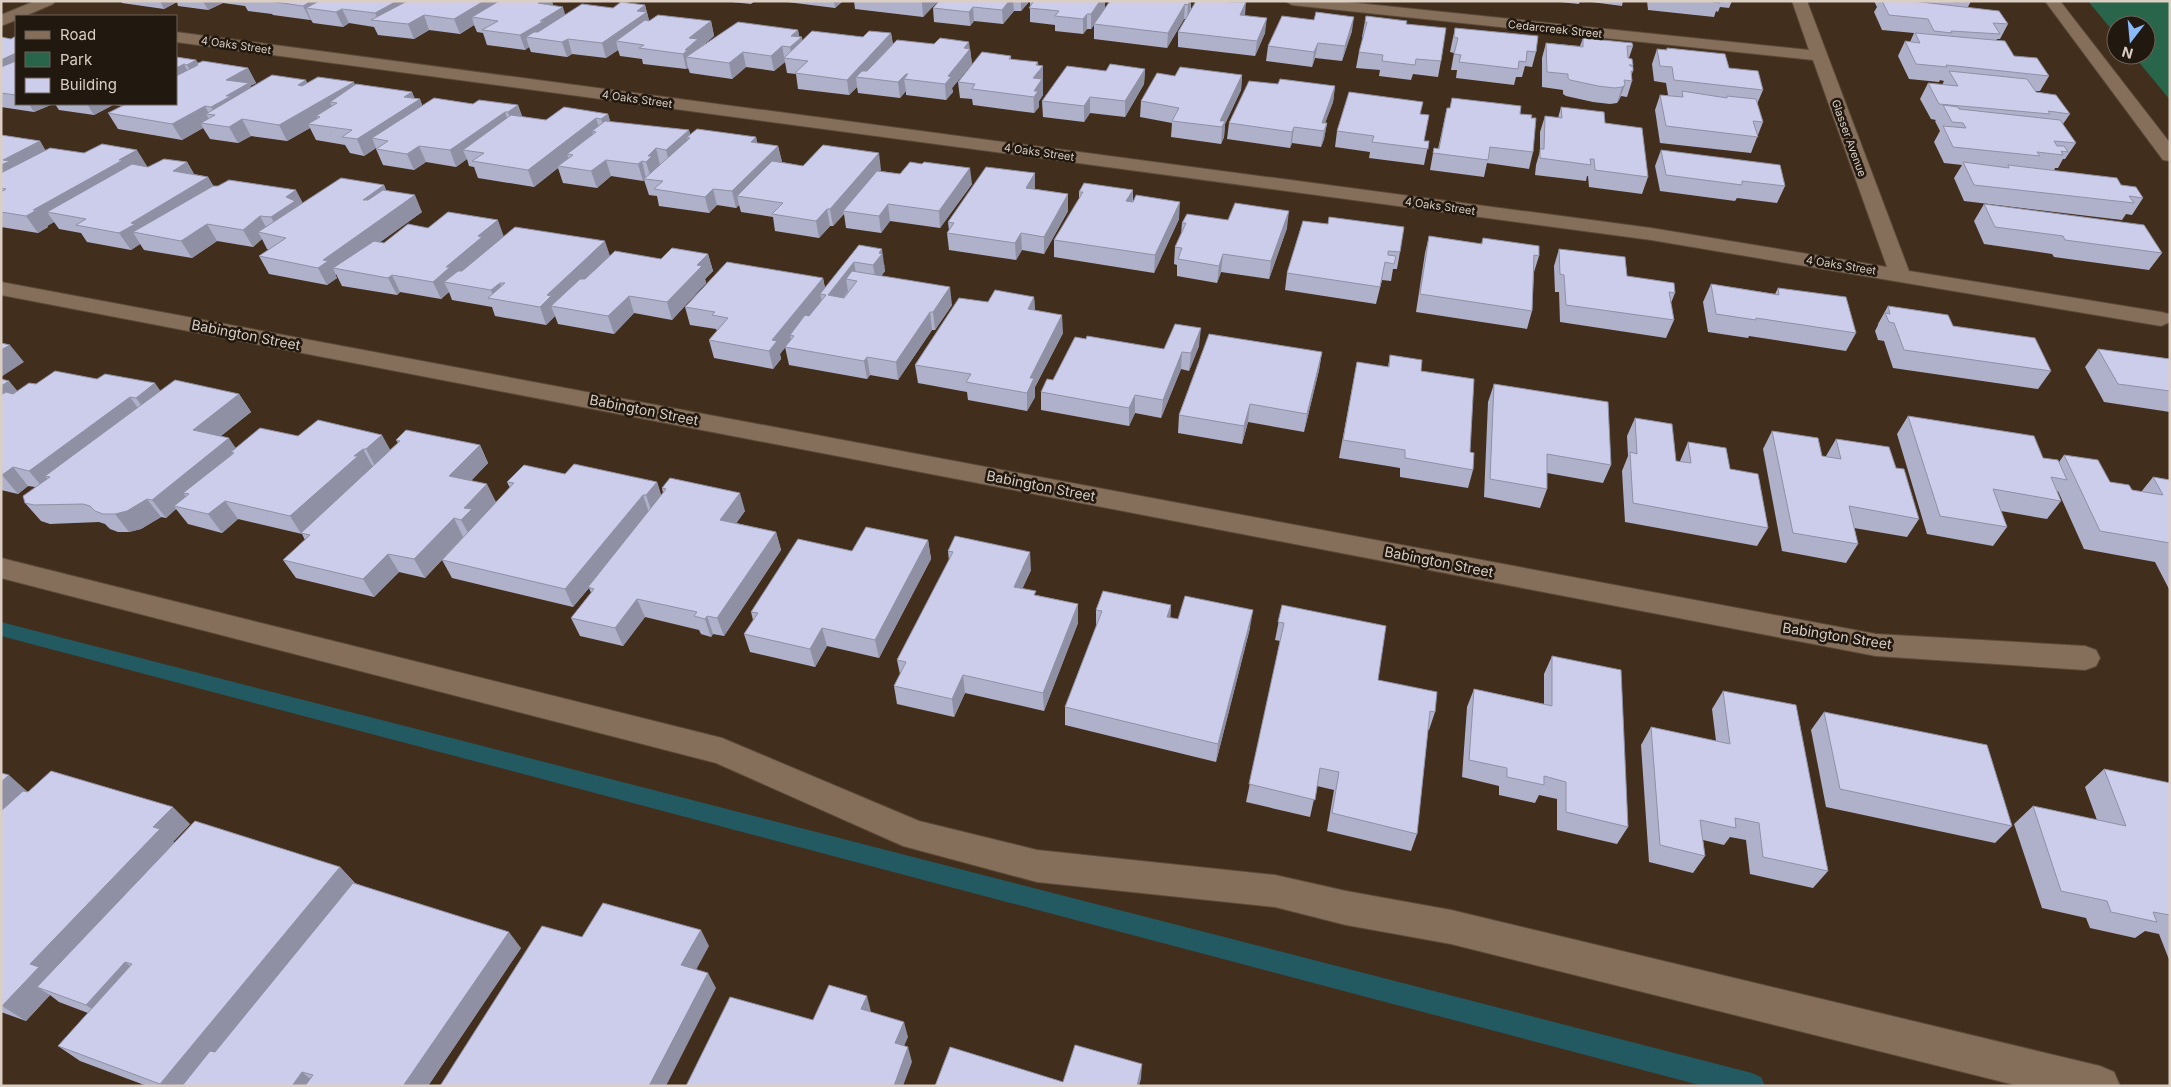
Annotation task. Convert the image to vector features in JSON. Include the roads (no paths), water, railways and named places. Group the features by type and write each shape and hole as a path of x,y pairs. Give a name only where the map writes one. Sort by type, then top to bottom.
{"street":[{"path":"18,15 48,1"},
{"name":"Cedarcreek Street","path":"1292,1 1819,56"},
{"name":"Glasser Avenue","path":"1800,1 1900,274"},
{"path":"2052,1 2170,156"},
{"name":"4 Oaks Street","path":"178,37 1651,234 2161,319"},
{"name":"Babington Street","path":"1,288 1876,645 2085,658"},
{"path":"1,568 722,751 914,835 1037,866 1275,891 1346,908 1452,927 2100,1086"}],"waterway":[{"path":"1,629 1752,1086"}]}
